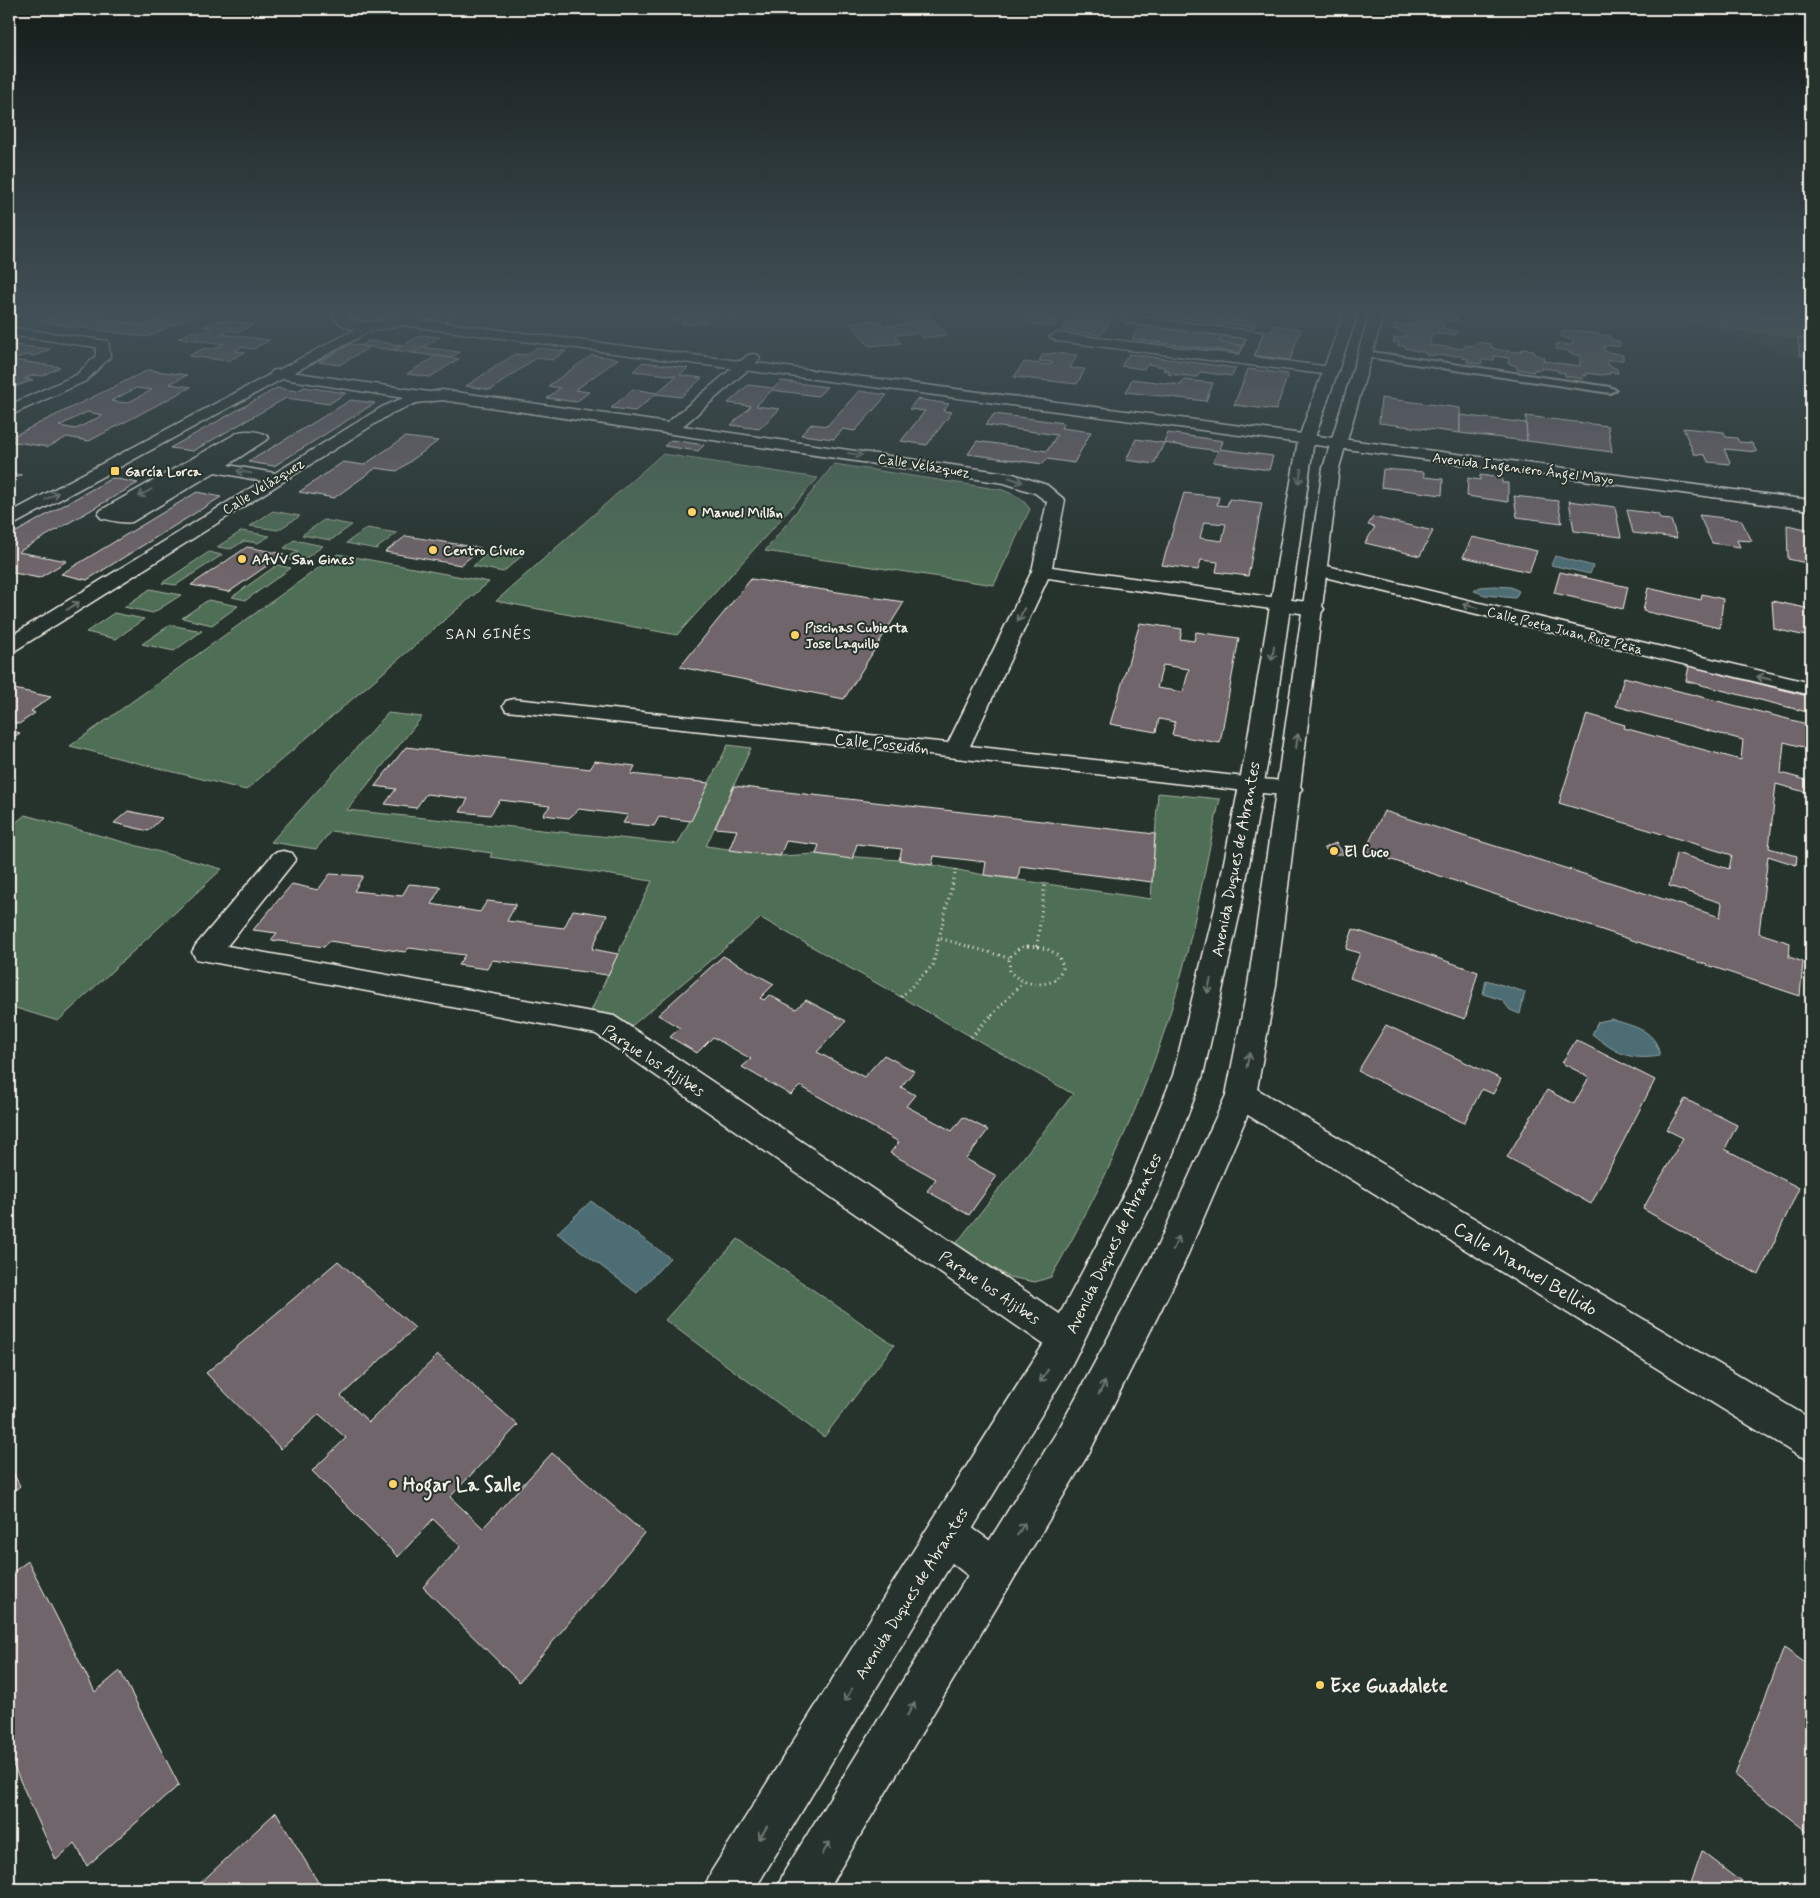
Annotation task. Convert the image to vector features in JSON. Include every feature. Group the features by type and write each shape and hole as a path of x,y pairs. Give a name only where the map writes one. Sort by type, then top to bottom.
{"street":[{"path":"11,409 28,402"},
{"path":"9,504 201,402"},
{"path":"9,520 226,402"},
{"name":"Calle Velázquez","path":"9,646 258,489 388,410 407,402"},
{"name":"Calle Velázquez","path":"488,402 1007,478 1041,489 1056,500 1042,570 956,751"},
{"path":"671,428 702,402"},
{"name":"Avenida Ingeniero Ángel Mayo","path":"1056,402 1338,438 1811,505"},
{"name":"Avenida Duques de Abrantes","path":"728,1889 1066,1339 1142,1190 1188,1076 1228,908 1257,755 1308,434 1320,402"},
{"path":"801,1889 1075,1439 1170,1257 1241,1096 1262,985 1290,789 1331,468 1350,402"},
{"path":"245,435 261,438 212,467 126,518 107,514 245,435"},
{"name":"Avenida Ingeniero Ángel Mayo","path":"1338,438 1811,495"},
{"path":"212,467 276,478"},
{"path":"194,477 258,489"},
{"path":"1042,570 1314,609"},
{"name":"Calle Poeta Juan Ruiz Peña","path":"1319,570 1811,690"},
{"path":"9,620 32,632"},
{"path":"9,631 32,632"},
{"name":"Calle Poseidón","path":"514,706 956,751 1290,789"},
{"name":"Parque los Aljibes","path":"282,859 206,952 604,1024 1066,1339"},
{"name":"Calle Manuel Bellido","path":"1241,1096 1811,1441"},
{"path":"947,1534 995,1570"}],"path":[{"path":"901,997 932,965 956,869"},
{"path":"1037,946 1045,883"},
{"path":"939,938 1009,958"},
{"path":"1037,946 1053,951 1063,962 1061,974 1056,980 1041,985 1023,982 1010,972 1009,958 1019,948 1037,946"},
{"path":"971,1037 1023,982"}],"green space":[{"name":"Manuel Millán","path":"662,454 818,478 677,635 496,601"},
{"path":"834,464 1003,490 1021,498 1030,509 994,585 765,551"},
{"path":"273,511 300,516 278,530 250,526"},
{"path":"324,520 352,525 331,540 302,535"},
{"path":"367,528 397,533 376,549 346,543"},
{"path":"242,531 270,536 258,543 244,541 231,549 217,547"},
{"path":"294,540 323,546 300,562 286,559 298,551 284,548"},
{"path":"492,550 523,555 503,572 473,566"},
{"path":"209,552 222,555 176,585 162,583"},
{"path":"338,554 489,582 246,790 70,746"},
{"path":"277,565 291,568 246,600 232,597"},
{"path":"150,589 181,595 153,613 124,607"},
{"path":"208,600 238,606 212,625 182,618"},
{"path":"114,613 144,619 116,639 86,632"},
{"path":"170,625 202,631 174,651 142,644"},
{"path":"388,713 422,717 347,810 678,844 728,745 751,748 706,846 780,856 816,854 899,860 984,875 1151,899 1158,793 1220,799 1186,958 1160,1045 1133,1113 1103,1180 1051,1277 1035,1282 1009,1277 955,1245 1073,1094 761,918 629,1028 613,1017 591,1011 652,881 490,857 492,853 331,831 316,849 271,842"},
{"path":"25,815 222,869 58,1021 9,1006 9,828"},
{"path":"738,1239 894,1345 824,1437 665,1320"}],"water":[{"path":"1555,556 1593,566 1590,574 1551,565"},
{"path":"1480,587 1511,587 1519,591 1515,598 1485,595 1474,591"},
{"path":"1486,980 1525,992 1520,1014 1510,1010 1502,1000 1483,994"},
{"path":"1611,1019 1643,1030 1654,1040 1660,1056 1640,1057 1623,1054 1592,1034 1598,1022"},
{"path":"591,1201 670,1258 637,1293 557,1233"}],"building":[{"path":"83,402 163,402 89,441 67,437 48,447 9,441 9,438","holes":["87,412 103,415 76,429 59,426"]},
{"path":"253,402 280,402 193,451 170,448"},
{"path":"312,402 333,402 329,404"},
{"path":"348,402 375,403 274,466 248,462"},
{"path":"618,402 647,402 635,411 611,408"},
{"path":"760,402 756,406 780,409 759,429 731,425 751,406 728,403"},
{"path":"849,402 881,402 855,431 843,429 834,439 801,435 811,424 827,426"},
{"path":"915,402 933,402 949,404 943,411 952,412 927,445 901,441 925,411 909,409"},
{"path":"1235,402 1279,402 1276,410 1234,405"},
{"path":"1381,402 1409,402 1460,408 1460,433 1379,423"},
{"path":"994,414 1064,423 1061,428 1091,432 1074,463 1047,459 1043,464 968,454 977,441 1047,451 1057,435 986,425"},
{"path":"1460,415 1526,423 1527,441 1460,433"},
{"path":"1526,416 1608,426 1612,452 1527,441"},
{"path":"1683,428 1724,432 1726,437 1737,438 1739,442 1752,443 1757,452 1724,449 1731,464 1708,462 1705,455 1694,454"},
{"path":"1168,433 1223,441 1220,449 1273,456 1269,470 1213,462 1218,451 1164,443"},
{"path":"405,437 438,441 397,471 376,468 334,498 299,492 343,462 364,465"},
{"path":"1136,439 1164,443 1154,464 1126,460"},
{"path":"671,440 704,445 698,451 664,446"},
{"path":"1383,469 1424,472 1424,477 1443,479 1442,495 1381,487"},
{"path":"9,473 22,475 9,482"},
{"path":"1480,475 1502,478 1502,483 1508,483 1508,502 1467,496 1468,478 1480,480"},
{"path":"112,478 138,483 18,552 67,561 39,578 9,572 9,536"},
{"path":"197,492 221,497 87,580 61,574"},
{"path":"1184,493 1219,497 1217,505 1227,506 1229,499 1262,503 1248,576 1216,572 1218,562 1201,560 1198,570 1162,565","holes":["1204,522 1226,524 1222,541 1200,538"]},
{"path":"1514,496 1558,501 1562,523 1517,517"},
{"path":"1569,501 1615,507 1621,537 1574,531"},
{"path":"1627,510 1658,514 1660,519 1671,520 1677,538 1633,533"},
{"path":"1699,515 1741,520 1752,541 1737,540 1740,547 1712,543"},
{"path":"1373,517 1433,531 1420,556 1365,543 1375,527 1368,525"},
{"path":"1787,525 1811,530 1811,564 1788,559"},
{"name":"Centro Cívico","path":"406,536 481,548 461,565 385,552"},
{"path":"1472,537 1537,551 1529,572 1463,557"},
{"path":"247,547 284,554 229,592 191,585"},
{"path":"1560,572 1628,587 1623,609 1554,593"},
{"name":"Piscinas Cubierta Jose Laguillo","path":"751,579 904,602 844,699 680,667"},
{"path":"1648,588 1701,600 1702,594 1723,599 1720,628 1643,611"},
{"path":"1772,601 1811,609 1811,637 1774,629"},
{"path":"1140,623 1182,629 1180,639 1194,641 1196,632 1239,638 1220,743 1172,735 1175,722 1159,719 1156,732 1110,724","holes":["1163,665 1189,669 1183,692 1157,688"]},
{"path":"1689,666 1811,697 1811,713 1686,681"},
{"path":"1624,677 1811,725 1811,749 1784,742 1781,773 1806,780 1805,792 1776,784 1769,848 1797,856 1796,865 1768,856 1759,933 1790,943 1789,957 1803,962 1800,996 1365,851 1384,811 1720,917 1722,903 1669,886 1676,853 1729,869 1732,855 1559,803 1587,714 1625,725 1624,728 1741,760 1743,740 1616,706"},
{"path":"14,689 51,697 31,711 35,713 19,724 12,722 9,724 9,693"},
{"path":"9,730 20,733 9,740"},
{"path":"406,747 590,769 595,761 635,766 631,774 709,783 691,821 659,817 654,826 623,823 628,815 579,809 569,818 543,815 550,806 500,800 490,815 460,812 468,799 426,794 416,808 385,804 396,789 375,786"},
{"path":"734,786 1155,834 1152,882 1020,866 1018,879 984,875 986,862 934,856 932,865 899,860 902,849 857,844 852,859 816,854 819,845 786,841 780,856 729,850 737,830 715,828"},
{"path":"128,811 162,818 148,831 114,823"},
{"name":"El Cuco","path":"1336,843 1344,854 1331,854 1324,848"},
{"path":"330,874 363,876 354,891 402,896 409,884 441,887 431,904 480,912 487,901 516,904 507,921 564,928 573,910 607,915 592,949 618,954 608,975 492,960 487,969 458,965 465,955 409,948 405,952 329,941 324,947 271,940 277,933 253,930 292,884 318,890"},
{"path":"1353,929 1478,972 1465,1019 1350,978 1360,953 1346,949"},
{"path":"723,956 774,984 760,998 764,1000 769,995 796,1009 806,1000 846,1021 817,1052 864,1077 884,1055 914,1071 901,1087 915,1095 906,1106 952,1131 963,1117 988,1130 966,1159 997,1176 969,1215 927,1191 936,1179 890,1153 899,1142 800,1086 791,1095 742,1067 751,1059 713,1037 697,1053 670,1037 680,1028 658,1015"},
{"path":"1386,1025 1501,1079 1493,1094 1482,1089 1464,1123 1358,1071"},
{"path":"1576,1040 1655,1080 1591,1204 1507,1157 1547,1090 1574,1104 1589,1077 1562,1063"},
{"path":"1685,1099 1737,1125 1725,1149 1799,1188 1759,1275 1643,1209 1683,1138 1667,1130"},
{"name":"Hogar La Salle","path":"338,1261 415,1328 341,1396 369,1422 438,1355 518,1425 450,1497 483,1528 552,1453 644,1533 519,1682 423,1587 461,1546 433,1519 398,1557 312,1471 346,1438 319,1414 281,1449 206,1373"},
{"path":"9,1465 20,1486 9,1495"},
{"path":"28,1561 95,1692 120,1671 179,1785 87,1866 75,1843 56,1860 9,1756 9,1575"},
{"path":"1784,1648 1811,1667 1811,1835 1735,1775"},
{"path":"276,1812 322,1889 194,1889"},
{"path":"1702,1852 1750,1889 1689,1889"}],"place":[{"name":"García Lorca","path":"115,471"},
{"name":"Manuel Millán","path":"692,512"},
{"name":"Centro Cívico","path":"433,550"},
{"name":"AAVV San Gines","path":"242,559"},
{"name":"Piscinas Cubierta Jose Laguillo","path":"795,635"},
{"name":"El Cuco","path":"1334,851"},
{"name":"Hogar La Salle","path":"393,1484"},
{"name":"Exe Guadalete","path":"1320,1685"}],"district":[{"name":"SAN GINÉS","path":"489,634"}]}
